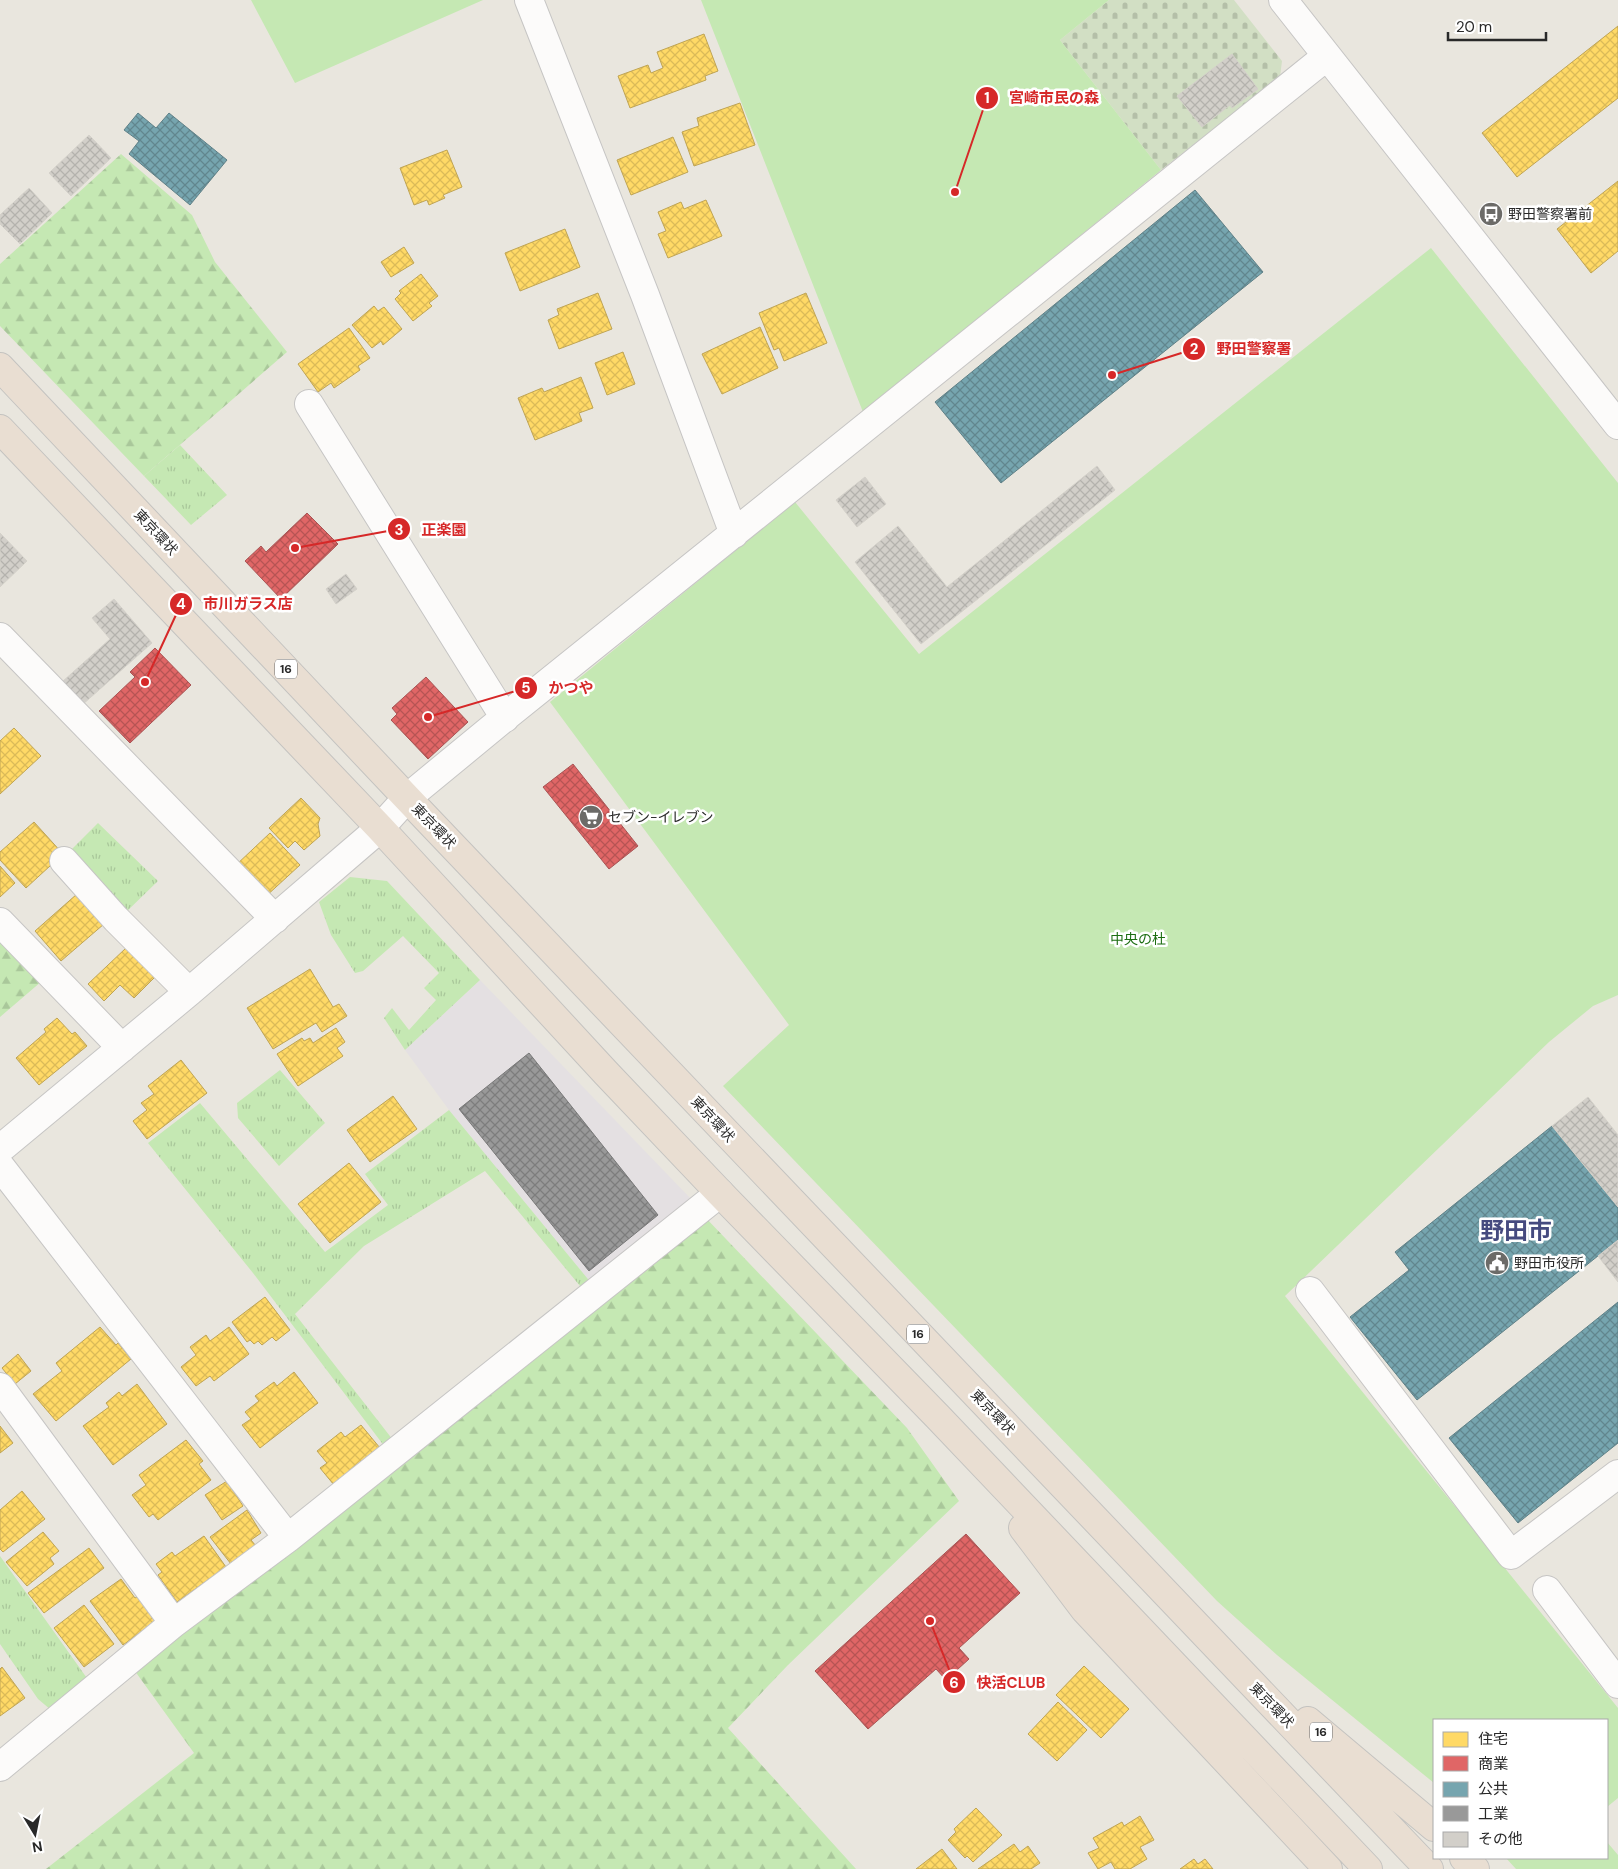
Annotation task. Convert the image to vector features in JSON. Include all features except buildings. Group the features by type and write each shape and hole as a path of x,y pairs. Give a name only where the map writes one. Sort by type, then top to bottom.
{"highway":[{"name":"東京環状","path":"0,367 407,798 1429,1869"},
{"path":"0,429 380,828 720,1193 938,1416 1368,1869"},
{"path":"938,1416 1085,1610 1328,1869"},
{"name":"16","path":"1207,1637 1433,1825"},
{"path":"1465,1859 1475,1869"}],"street":[{"path":"529,0 645,295 734,534"},
{"path":"1283,0 1618,425"},
{"path":"0,1149 189,992 380,828 407,798 504,718 1327,56"},
{"path":"309,404 504,718"},
{"path":"2,642 274,919"},
{"path":"64,861 116,919 189,992"},
{"path":"0,922 122,1048"},
{"path":"0,1166 288,1538"},
{"path":"0,1767 174,1623 288,1538 720,1193"},
{"path":"1310,1291 1511,1555 1618,1474"},
{"path":"0,1386 174,1623"},
{"path":"1547,1590 1618,1684"}],"shaded area":[{"path":"480,980 694,1202 592,1284 449,1110 405,1050"}],"green space":[{"path":"251,0 483,0 295,83"},
{"path":"701,0 1109,0 1060,40 1161,170 863,412"},
{"path":"1109,0 1234,0 1282,61 1280,77 1161,170 1060,40"},
{"path":"121,154 192,215 215,262 287,352 144,476 0,326 0,264"},
{"name":"中央の杜","path":"1431,248 1618,483 1618,995 1593,1006 1549,1042 1285,1296 1618,1708 1618,1798 1608,1806 1608,1719 1433,1719 1433,1782 1277,1655 1217,1601 723,1086 789,1025 550,702 795,502 919,654"},
{"path":"180,445 227,495 191,525 144,476"},
{"path":"98,823 158,881 122,916 70,851"},
{"path":"350,877 387,881 480,980 405,1050 384,1018 392,1008 409,1030 436,1000 424,988 439,973 403,936 363,971 355,973 331,935 319,902"},
{"path":"0,937 42,981 0,1017"},
{"path":"280,1070 325,1123 279,1166 238,1118 237,1103"},
{"path":"200,1103 325,1252 388,1205 365,1174 449,1110 592,1284 388,1451 253,1273 148,1143","holes":["485,1171 580,1286 543,1319 393,1440 295,1314 364,1246"]},
{"path":"703,1215 907,1428 959,1501 788,1665 728,1728 856,1869 46,1869 194,1753 132,1667"},
{"path":"0,1556 89,1681 51,1710 38,1699 0,1644"},
{"path":"1608,1843 1618,1855 1618,1869 1516,1869 1507,1859 1608,1859"}],"place":[{"name":"宮崎市民の森","path":"955,192"},
{"name":"野田警察署前","path":"1491,214"},
{"name":"野田警察署","path":"1112,375"},
{"name":"正楽園","path":"295,548"},
{"name":"市川ガラス店","path":"145,682"},
{"name":"かつや","path":"428,717"},
{"name":"セブン-イレブン","path":"591,817"},
{"name":"野田市役所","path":"1497,1263"},
{"name":"快活CLUB","path":"930,1621"}],"district":[{"name":"野田市","path":"1516,1230"}]}
